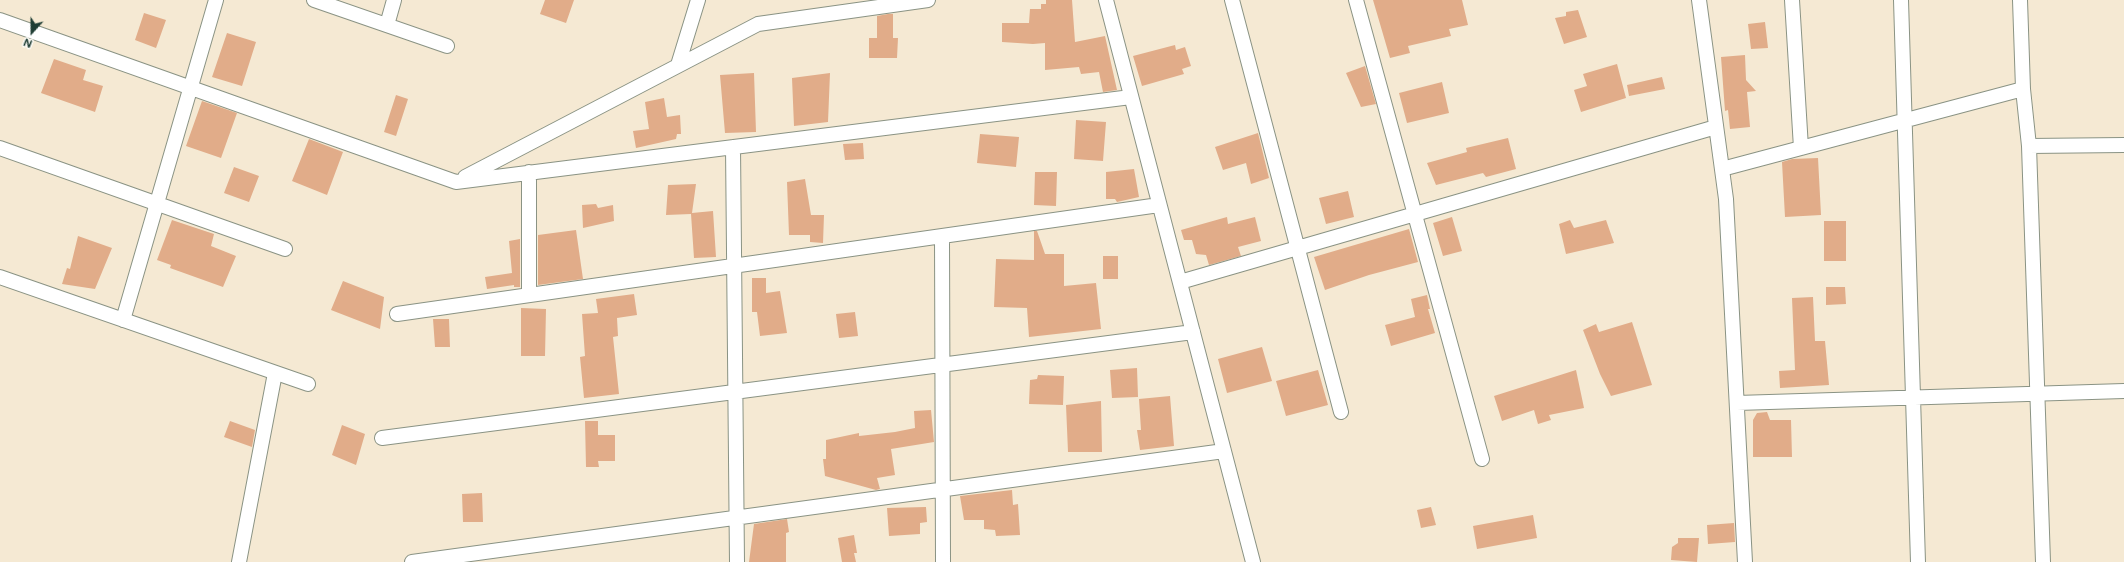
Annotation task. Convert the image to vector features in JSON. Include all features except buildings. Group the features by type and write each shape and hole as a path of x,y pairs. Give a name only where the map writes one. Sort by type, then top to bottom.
{"street":[{"path":"123,320 216,0"},
{"path":"314,0 447,46"},
{"path":"387,25 394,0"},
{"path":"678,65 698,0"},
{"path":"456,182 758,24 928,0"},
{"path":"1106,0 1252,562"},
{"path":"1232,0 1341,412"},
{"path":"1356,0 1482,459"},
{"path":"1699,0 1726,199 1745,562"},
{"path":"1792,0 1801,148"},
{"path":"1901,0 1918,562"},
{"path":"2020,0 2023,88 2029,146 2043,562"},
{"path":"0,20 456,182 1131,97"},
{"path":"1722,169 2023,88"},
{"path":"1180,282 1716,127"},
{"path":"2029,146 2124,144"},
{"path":"733,147 737,562"},
{"path":"0,148 285,248"},
{"path":"529,172 529,295"},
{"path":"397,314 1159,205"},
{"path":"942,236 943,562"},
{"path":"0,277 308,384"},
{"path":"382,438 1193,332"},
{"path":"239,562 275,373"},
{"path":"1737,403 2124,391"},
{"path":"412,562 1224,452"}]}
